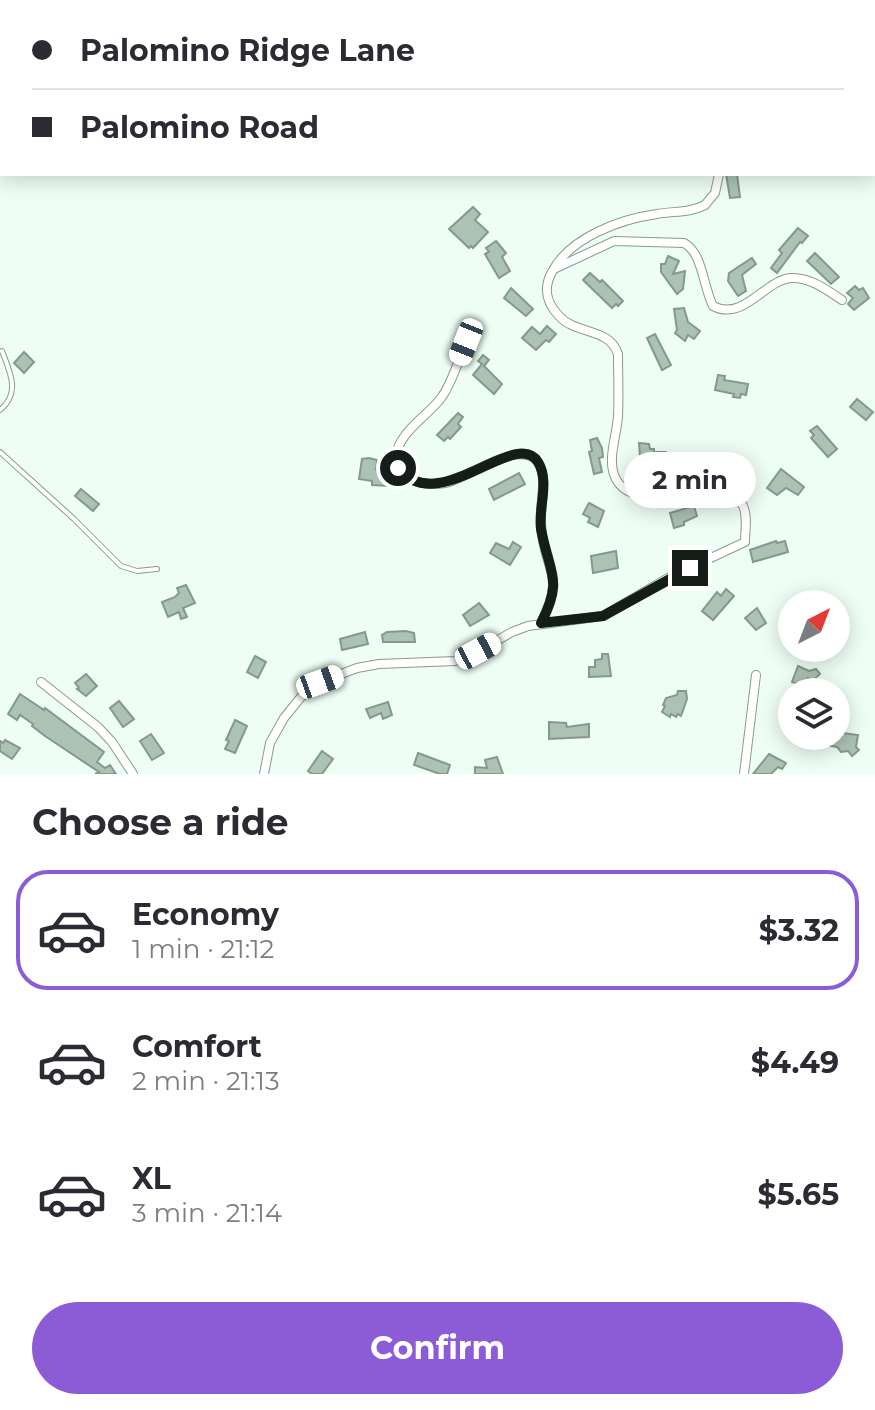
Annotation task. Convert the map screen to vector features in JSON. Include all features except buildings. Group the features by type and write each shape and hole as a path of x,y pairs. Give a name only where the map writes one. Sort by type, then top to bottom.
{"street":[{"path":"264,774 270,743 280,725 301,697 320,682 357,668 379,664 461,660 512,632 541,623 603,616 668,578 745,542 745,510 733,495 720,491 688,496 639,495 619,483 612,462 618,418 616,347 606,337 567,324 556,314 546,291 553,269 575,246 605,228 639,217 699,209 715,193 718,176"},
{"path":"553,269 614,241 684,243 692,247 713,306 723,311 734,310 788,278 807,280 842,300"},
{"path":"466,342 441,398 398,447 398,468 404,476 429,485 461,478 517,453 528,455 538,462 542,474 540,526 555,583 552,602 541,623"},
{"path":"744,774 756,675"},
{"path":"41,682 98,727 133,774"}],"lane":[{"path":"0,410 10,398 13,379 2,351"},
{"path":"0,452 121,566 137,571 157,569"}],"route":[{"path":"398,468 404,476 429,485 461,478 517,453 534,457 542,474 540,526 555,583 552,602 541,623 603,616 690,568"}]}
